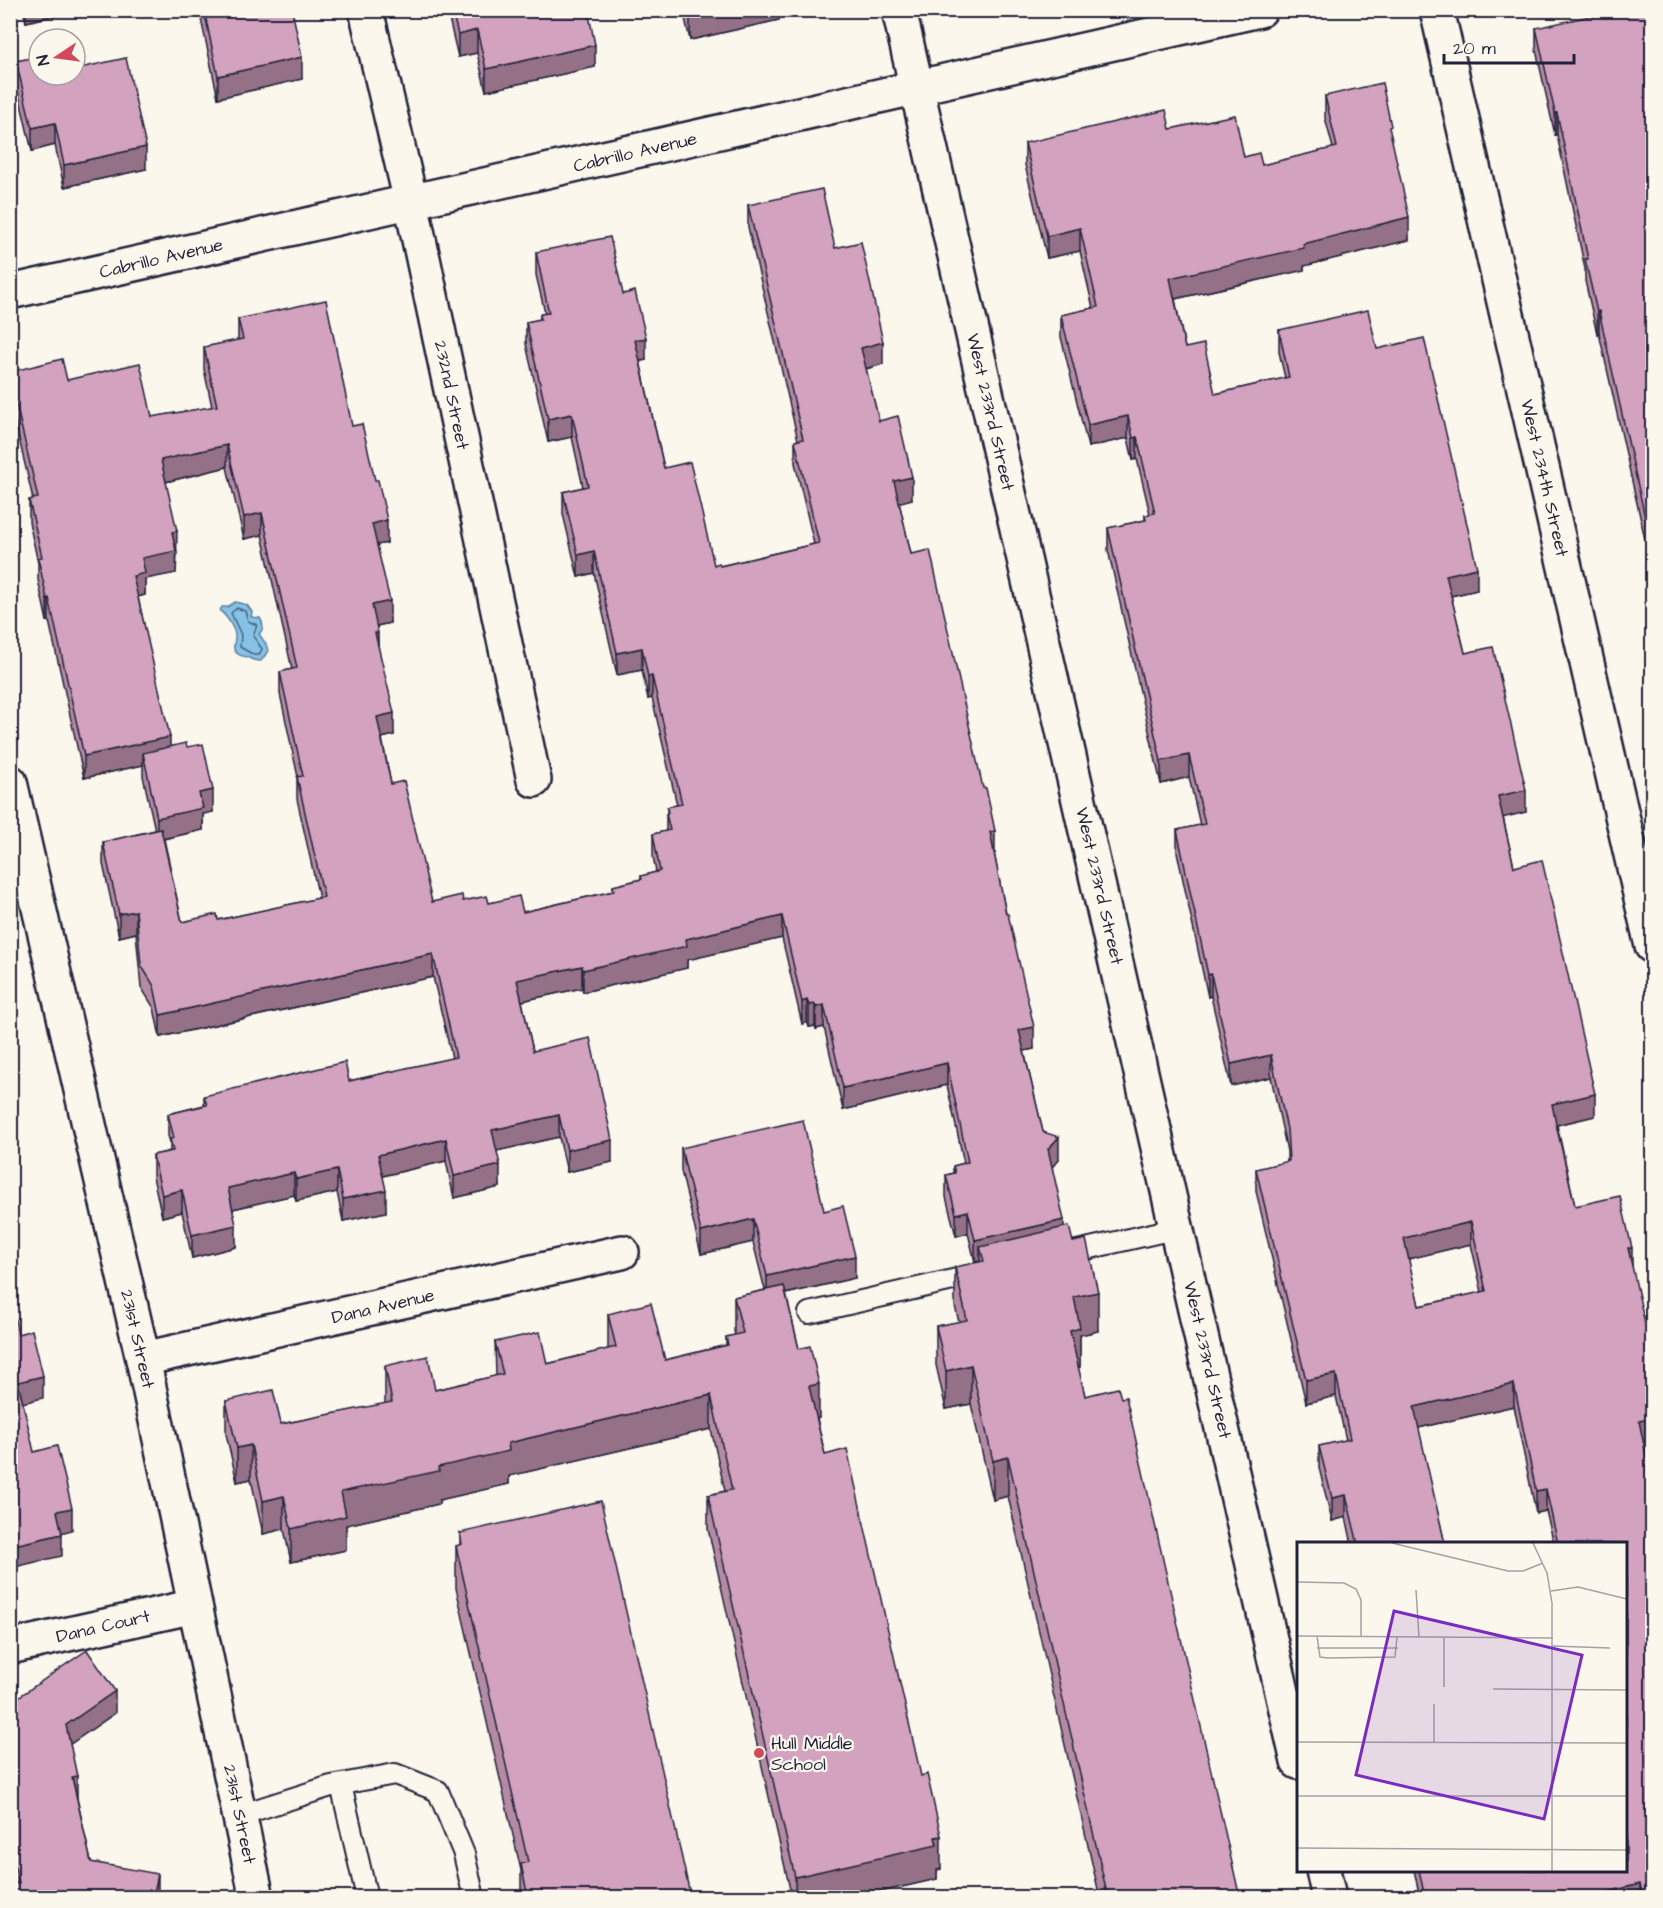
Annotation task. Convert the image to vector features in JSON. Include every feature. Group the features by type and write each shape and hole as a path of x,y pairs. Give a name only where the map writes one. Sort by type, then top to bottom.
{"street":[{"name":"232nd Street","path":"366,10 411,202 534,780"},
{"name":"West 233rd Street","path":"899,10 1297,1753"},
{"name":"Cabrillo Avenue","path":"10,292 1260,10"},
{"name":"West 234th Street","path":"1437,10 1653,946"},
{"name":"231st Street","path":"10,782 143,1359 258,1898"},
{"name":"Dana Avenue","path":"143,1359 622,1252"},
{"name":"Dana Court","path":"10,1647 195,1606"},
{"path":"1323,1872 1329,1898"}],"lane":[{"path":"1051,1257 1178,1228"},
{"path":"809,1313 994,1270"},
{"path":"240,1815 340,1785 395,1774 438,1791 464,1854 474,1898"},
{"path":"340,1785 367,1898"}],"water":[{"path":"235,602 247,605 252,612 251,617 260,618 263,624 259,634 268,651 261,661 240,655 234,650 234,632 229,621 220,611 222,607"}],"building":[{"path":"204,10 292,10 302,57 218,76"},
{"path":"452,10 588,10 595,45 486,69 477,30 458,35"},
{"path":"688,10 722,10 690,18"},
{"path":"1617,10 1653,10 1653,52 1648,53 1653,77 1653,553 1599,311 1597,312 1585,259 1588,259 1557,113 1555,113 1536,28"},
{"path":"126,58 146,147 64,165 55,123 32,128 16,61 27,59 27,87 87,87 87,66"},
{"path":"1382,83 1391,126 1389,127 1409,217 1303,244 1304,248 1170,278 1185,348 1204,344 1215,394 1289,377 1279,330 1368,310 1377,349 1424,338 1477,568 1446,575 1465,653 1493,647 1526,790 1498,796 1514,867 1542,860 1595,1094 1552,1104 1556,1124 1575,1206 1620,1196 1632,1248 1628,1248 1653,1359 1653,1418 1639,1421 1653,1489 1653,1898 1643,1898 1640,1884 1584,1898 1425,1898 1419,1872 1627,1872 1627,1542 1558,1542 1546,1489 1536,1491 1514,1384 1414,1407 1445,1542 1358,1542 1346,1495 1332,1498 1319,1446 1350,1439 1336,1374 1306,1380 1256,1169 1289,1161 1287,1129 1271,1055 1231,1064 1211,974 1208,975 1177,830 1205,824 1189,755 1161,761 1108,528 1146,520 1145,515 1155,513 1137,437 1133,438 1128,416 1088,425 1061,315 1098,307 1080,228 1047,236 1025,143 1166,110 1170,129 1235,115 1244,157 1259,153 1262,165 1337,147 1325,96","holes":["1471,1222 1486,1291 1419,1306 1404,1238"]},
{"path":"822,189 835,248 861,242 883,342 861,348 879,421 898,416 912,477 894,481 911,554 930,550 983,788 986,788 995,831 990,832 1006,914 1008,914 1034,1027 1019,1030 1043,1132 1059,1137 1048,1149 1064,1220 975,1240 968,1211 956,1214 946,1175 955,1173 953,1166 968,1162 947,1063 843,1088 824,1005 816,1007 815,1004 809,1005 807,1000 802,1002 782,916 686,939 687,946 583,970 582,966 517,980 533,1051 590,1038 612,1140 567,1150 559,1115 492,1130 500,1165 454,1176 446,1139 378,1155 386,1190 343,1199 337,1170 296,1179 294,1173 228,1188 236,1225 192,1235 182,1190 162,1195 153,1155 173,1151 170,1139 174,1138 168,1114 207,1105 204,1096 345,1062 349,1081 456,1057 433,954 160,1015 154,986 141,965 136,911 119,914 103,842 161,829 182,922 217,914 218,920 324,897 297,777 303,776 280,672 297,668 262,513 244,517 227,445 161,460 177,531 172,532 176,551 142,558 145,573 133,576 170,737 84,756 38,558 42,557 29,500 38,498 10,372 62,359 67,380 140,363 152,417 217,406 204,347 243,339 238,319 326,300 352,426 362,424 387,520 372,524 390,601 372,605 378,633 375,633 394,713 377,717 391,784 404,781 432,902 462,895 463,901 487,896 489,903 519,896 523,912 614,891 613,886 642,879 641,876 660,871 653,834 670,830 666,814 668,813 667,807 682,804 652,676 648,677 642,648 617,653 594,551 578,555 563,492 588,486 572,414 548,419 526,322 541,319 540,314 549,313 536,252 610,237 623,294 635,291 646,338 635,340 664,468 690,462 714,565 719,563 720,566 819,543 795,441 803,439 748,205"},
{"path":"186,743 187,747 203,744 213,790 199,793 203,808 157,818 143,753"},
{"path":"803,1120 824,1211 843,1206 855,1256 767,1276 753,1219 701,1232 681,1148"},
{"path":"10,1220 13,1236 10,1237"},
{"path":"1069,1226 1073,1242 1086,1239 1098,1292 1074,1297 1080,1328 1070,1331 1085,1396 1118,1388 1121,1398 1126,1397 1240,1898 1108,1898 1008,1457 993,1461 971,1365 946,1371 936,1326 967,1320 955,1267 984,1261 980,1247"},
{"path":"784,1286 799,1349 810,1346 819,1384 809,1386 825,1455 847,1449 921,1776 927,1774 941,1836 935,1837 937,1845 795,1877 708,1495 732,1490 711,1395 508,1443 509,1451 438,1467 439,1471 341,1492 346,1516 291,1529 284,1496 263,1501 251,1445 237,1448 226,1401 273,1390 281,1424 392,1402 385,1366 428,1356 435,1390 503,1374 495,1342 540,1332 547,1364 616,1347 608,1314 651,1303 665,1360 728,1345 726,1337 743,1333 734,1297"},
{"path":"10,1291 18,1334 32,1330 43,1376 18,1382 34,1452 57,1446 72,1508 57,1511 62,1534 10,1546"},
{"path":"601,1501 691,1898 528,1898 521,1864 528,1862 456,1546 462,1544 460,1533"},
{"path":"87,1650 115,1691 66,1725 77,1776 72,1777 91,1862 158,1874 153,1898 10,1898 10,1885 19,1883 10,1848 10,1703"}],"place":[{"name":"Hull Middle School","path":"759,1753"}]}
